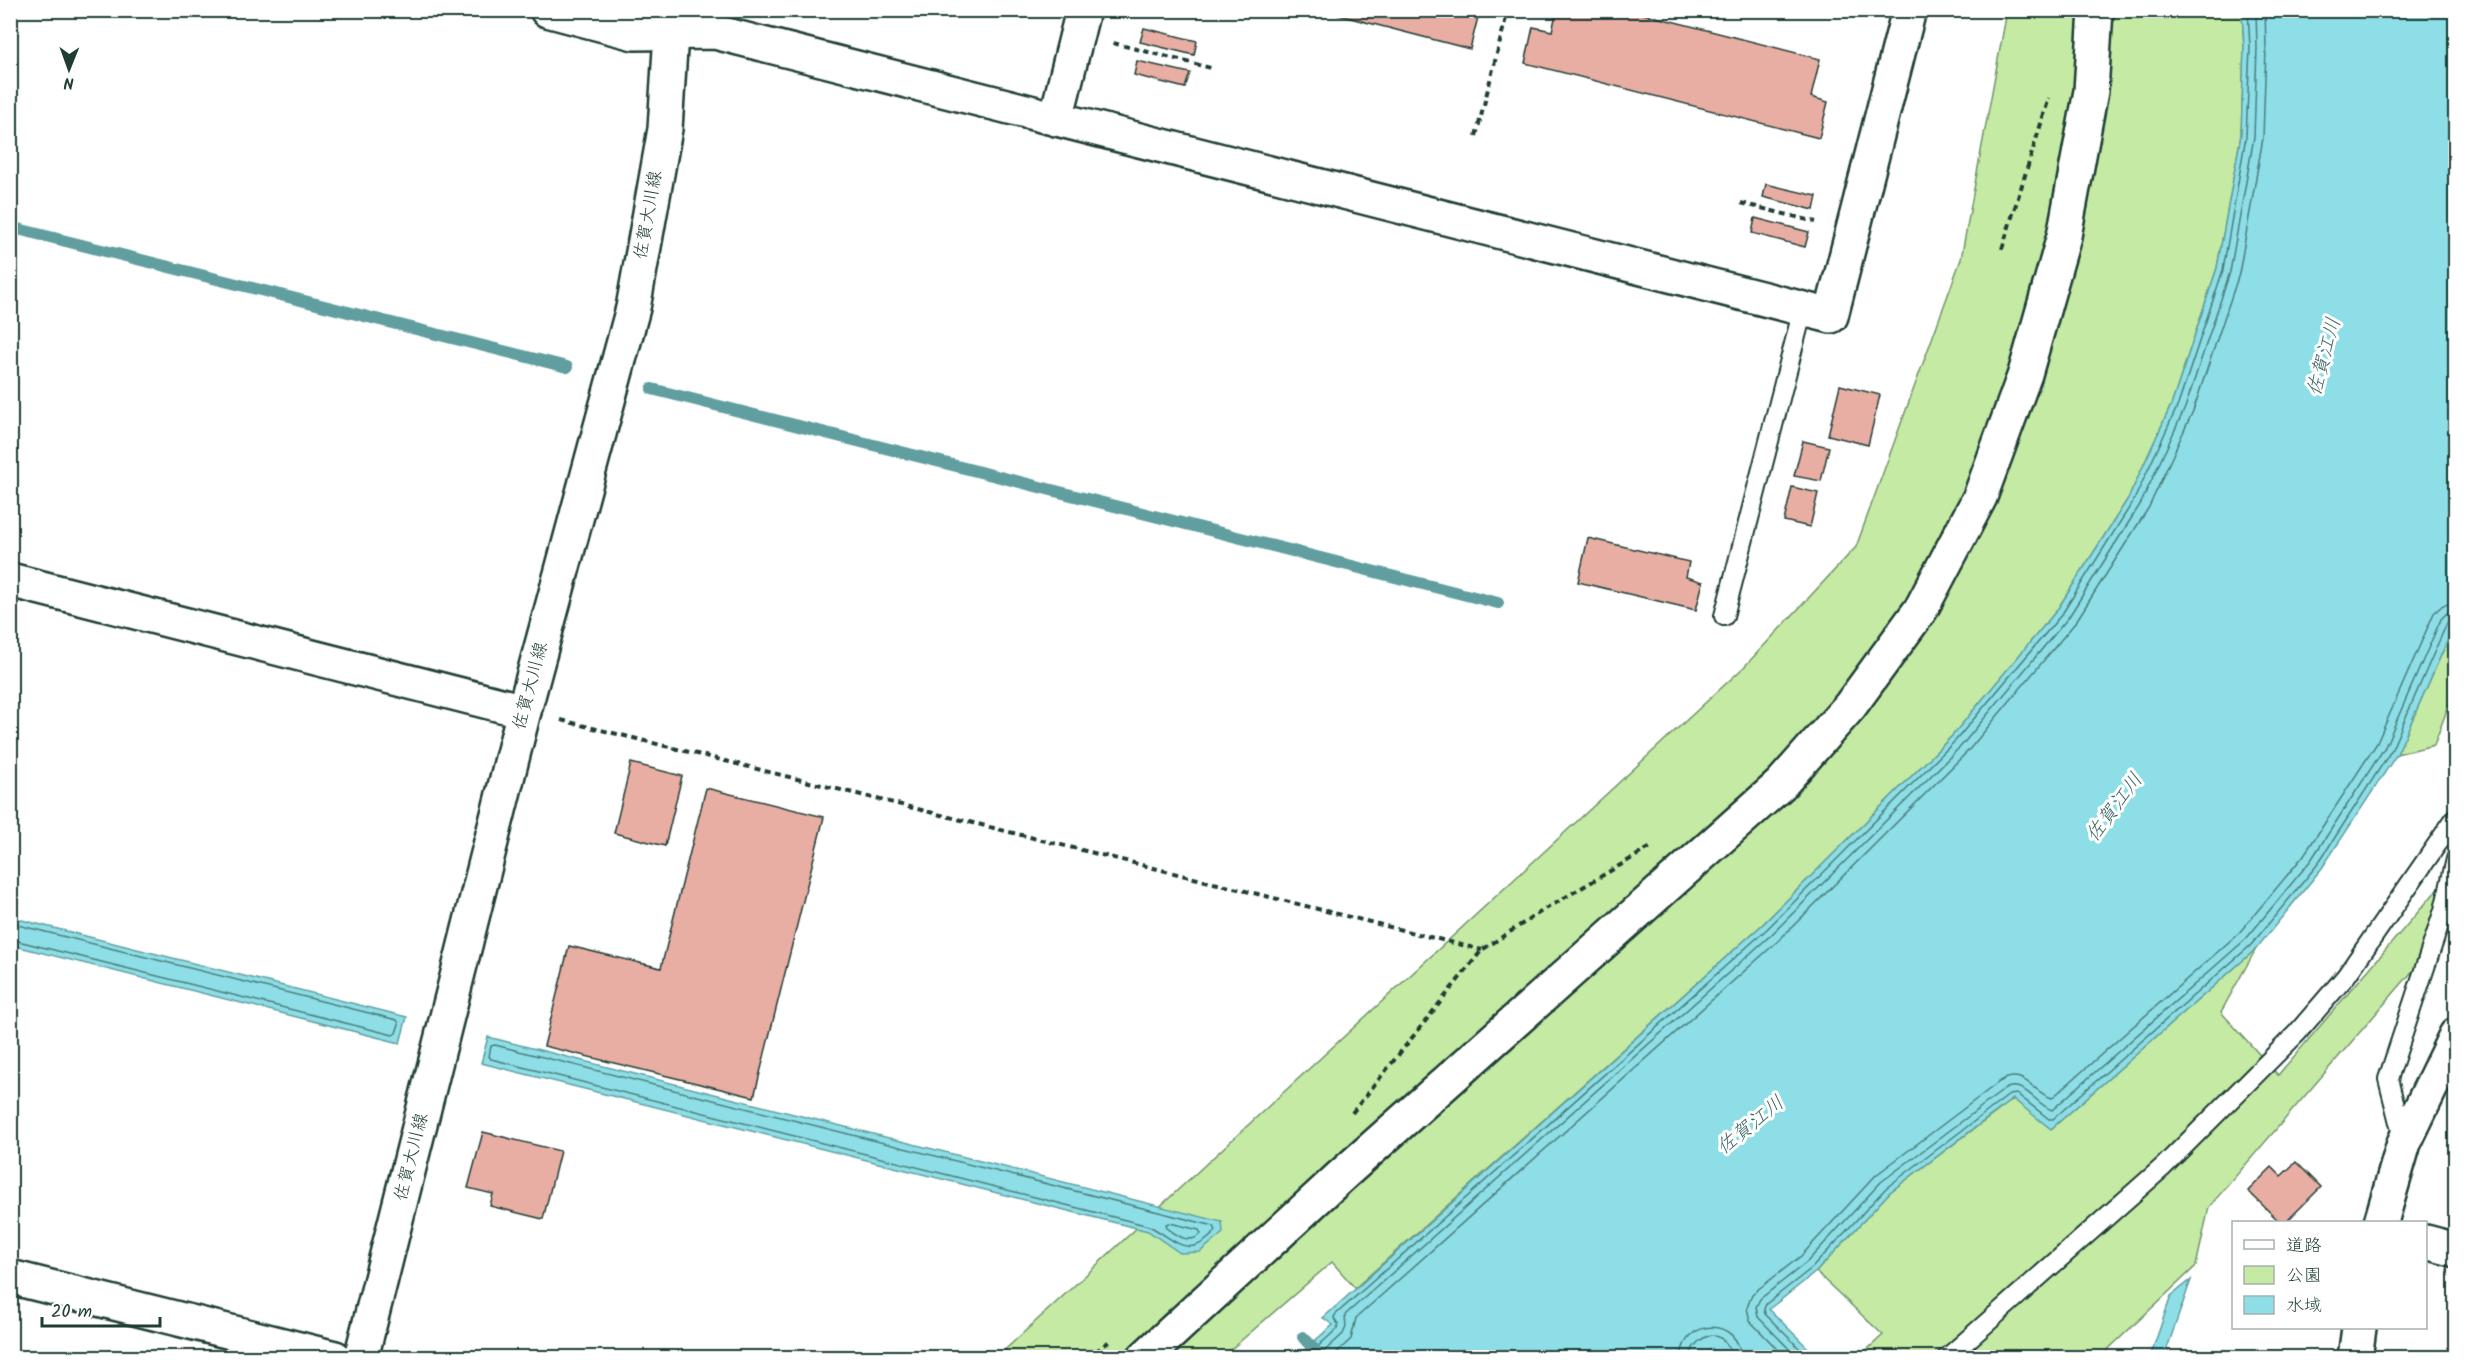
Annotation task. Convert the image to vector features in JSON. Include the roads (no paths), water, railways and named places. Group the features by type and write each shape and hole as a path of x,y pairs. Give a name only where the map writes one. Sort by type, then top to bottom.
{"street":[{"path":"548,10 634,33 671,22 715,32 1830,316 1909,10"},
{"path":"1144,1358 1341,1176 1781,784 1850,705 1921,609 1980,497 2028,363 2064,236 2091,91 2097,10"},
{"name":"佐賀大川線","path":"361,1358 524,711 633,308 665,129 671,22"},
{"path":"1056,119 1080,22"},
{"path":"10,580 524,711"},
{"path":"2381,1221 2404,1143 2456,1035"},
{"path":"2427,1242 2456,1250"},
{"path":"10,1276 335,1358"},
{"path":"2355,1358 2359,1329"}],"lane":[{"path":"1724,616 1803,309"},
{"path":"1947,1358 2163,1167 2297,1033 2346,976 2456,817"},
{"path":"2404,1143 2388,1079 2444,910 2456,859"}],"water":[{"name":"佐賀江川","path":"2242,11 2455,11 2455,615 2450,635 2397,754 2322,868 2256,949 2051,1129 2013,1099 1890,1192 1816,1272 1769,1309 1817,1357 1720,1357 1712,1348 1701,1358 1296,1357 1333,1325 1323,1318 1763,924 1952,736 2057,610 2129,497 2172,403 2217,268 2241,135 2244,48"},
{"path":"10,917 407,1017 400,1043 11,945"},
{"path":"488,1037 1222,1222 1223,1233 1200,1252 1180,1253 1148,1231 481,1063"},
{"path":"2191,1280 2164,1357 2150,1357 2171,1296"}],"waterway":[{"path":"10,227 567,367"},
{"path":"652,389 1498,603"},
{"path":"1303,1337 1322,1358"}]}
